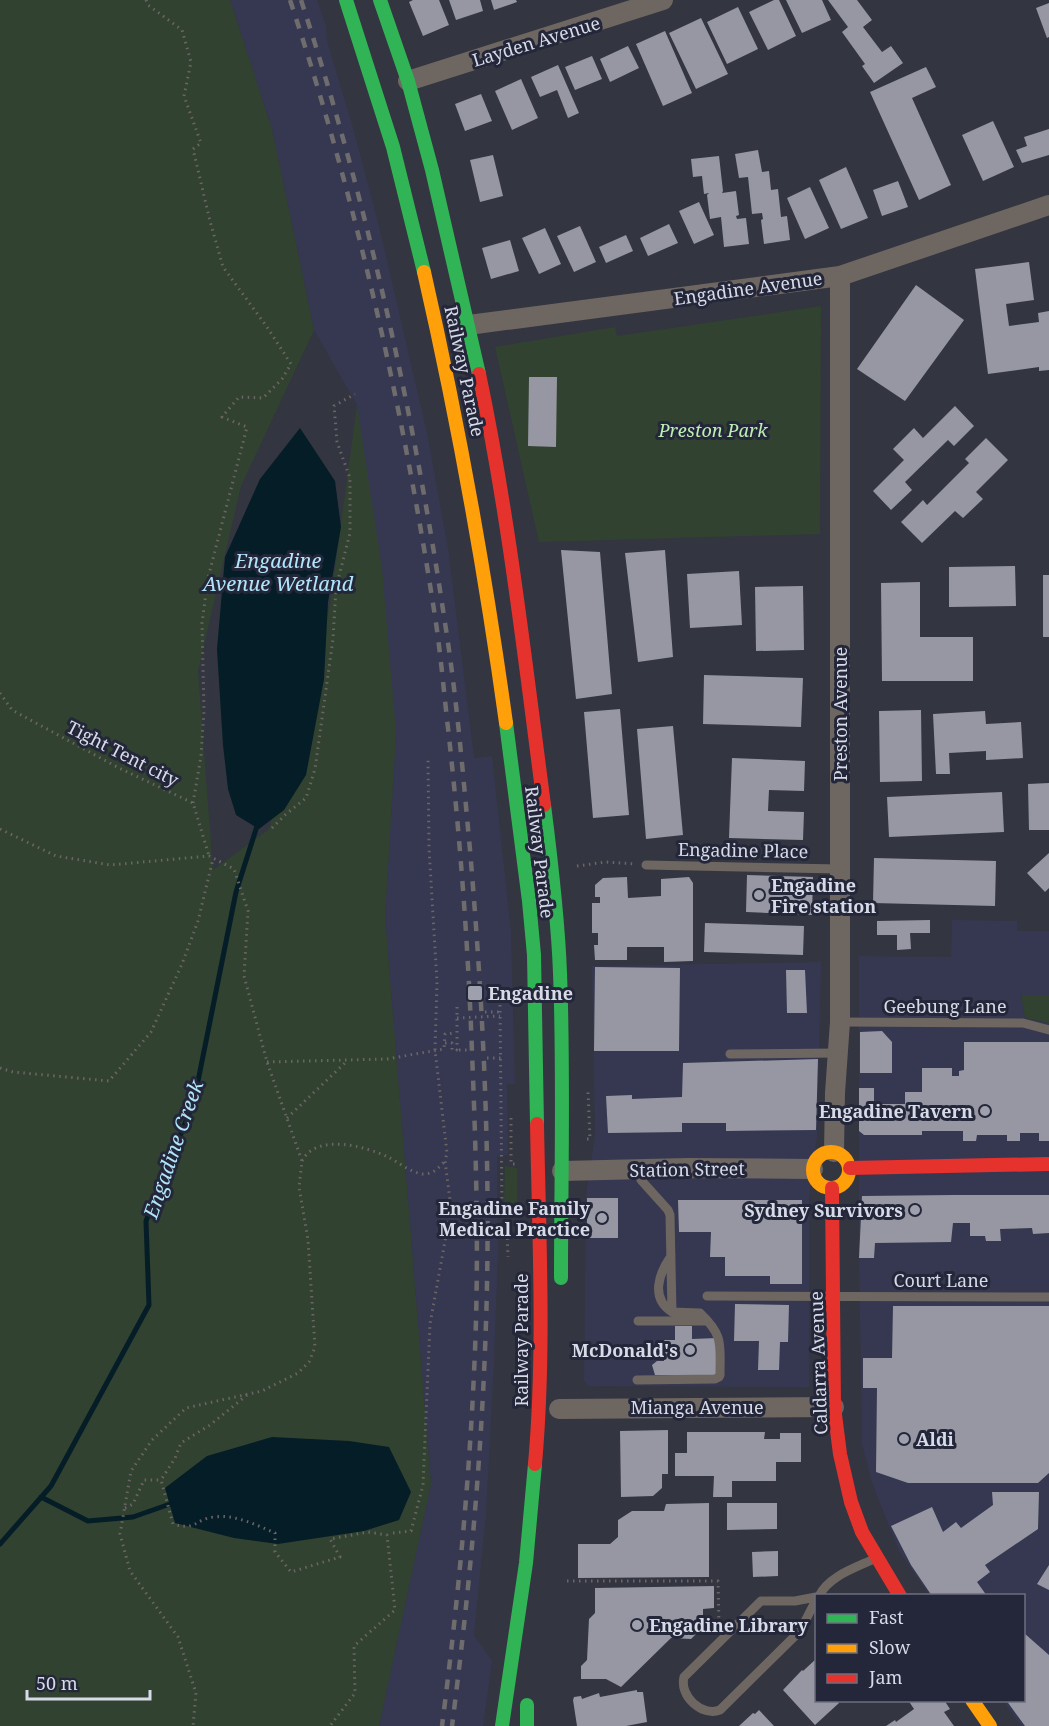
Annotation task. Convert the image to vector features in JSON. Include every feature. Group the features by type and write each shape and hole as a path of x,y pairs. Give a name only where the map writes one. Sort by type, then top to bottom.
{"main road":[{"name":"Railway Parade","path":"346,0 399,166 461,441 483,567 522,841 534,955 540,1290 538,1429 526,1563 502,1726"},
{"name":"Railway Parade","path":"380,0 408,81 432,170 469,325 504,500 550,849 560,971 561,1295"},
{"path":"834,1152 845,1157 850,1168 847,1180 832,1188 816,1180 813,1169 814,1163 822,1154 834,1152"},
{"path":"850,1168 1049,1164"},
{"name":"Caldarra Avenue","path":"832,1188 834,1407 844,1478 863,1533 899,1594"},
{"path":"525,1726 528,1700"},
{"path":"973,1702 990,1726"}],"street":[{"name":"Layden Avenue","path":"408,81 663,0"},
{"name":"Engadine Avenue","path":"437,330 840,276 1049,205"},
{"name":"Preston Avenue","path":"834,1152 840,1022 840,276"},
{"name":"Station Street","path":"562,1171 688,1168 813,1169"},
{"name":"Mianga Avenue","path":"559,1408 834,1407"}],"lane":[{"name":"Engadine Place","path":"646,864 840,869"},
{"name":"Geebung Lane","path":"840,1022 1023,1023 1049,1030"},
{"path":"730,1054 839,1053"},
{"path":"637,1380 715,1379 720,1377 720,1340 717,1332 697,1312 672,1312 671,1222 668,1210 641,1180"},
{"name":"Court Lane","path":"707,1296 1049,1297"},
{"path":"638,1321 707,1321"},
{"path":"819,1594 831,1581 876,1558"},
{"path":"815,1597 761,1601 684,1677 682,1683 694,1704 712,1713 720,1710 800,1631 815,1602"}],"path":[{"path":"146,0 148,5 182,30 191,62 184,96 201,143 193,149 223,267 291,364 282,379 263,398 239,397 222,417 247,427 208,578 202,623 201,756 193,803"},
{"path":"273,828 306,798 315,769 333,639 336,588 350,533 350,478 337,441 334,406 355,394"},
{"name":"Tight Tent city","path":"0,693 12,710 119,768 193,803 209,856"},
{"path":"428,759 429,848 437,982 435,1050 447,1153 445,1161 451,1208 457,1225"},
{"path":"0,829 56,856 110,865 209,856 234,868 248,911 244,976 267,1062 302,1161"},
{"path":"0,1068 13,1072 109,1081 151,1032 182,964 198,921 213,859"},
{"path":"570,866 606,862 646,864"},
{"path":"485,1012 499,1012 500,1005 502,1210 507,1230 508,1257"},
{"path":"457,1007 457,1018 458,1050 456,1034 457,1007"},
{"path":"457,1018 500,1016"},
{"path":"267,1062 401,1058 444,1048 445,1034 456,1034"},
{"path":"445,1043 452,1043 452,1050 469,1050"},
{"path":"487,1058 501,1058"},
{"path":"287,1118 348,1060"},
{"path":"588,1084 590,1139"},
{"path":"501,1086 511,1086"},
{"path":"511,1108 511,1164"},
{"path":"193,1726 196,1693 178,1637 130,1571 120,1534 131,1471 152,1440 186,1408 262,1391 298,1373 309,1362 315,1347 308,1240 299,1187 302,1161 306,1154 313,1148 330,1144 362,1148 374,1151 421,1174 431,1173 440,1168 445,1161"},
{"path":"393,1533 411,1531 423,1485 430,1324 451,1208"},
{"path":"161,1480 175,1458 181,1443 210,1425 248,1394"},
{"path":"125,1508 133,1504 144,1480 161,1480"},
{"path":"161,1480 173,1524 186,1528 213,1517 236,1518 275,1533 274,1552 291,1572 340,1557 330,1539 368,1532 387,1535 396,1610 354,1646 355,1693 330,1726"},
{"path":"567,1581 718,1581 719,1643"}],"shaded area":[{"path":"230,0 317,0 378,222 427,433 448,548 474,758 492,756 511,932 515,1084 507,1084 508,1155 497,1157 498,1250 494,1362 486,1514 474,1635 492,1661 483,1726 379,1726 431,1484 385,917 396,733 357,405 314,330 272,129"},
{"path":"952,920 1017,921 1017,931 1049,931 1049,995 1021,995 1025,1018 1049,1023 1049,1726 1021,1726 1004,1702 1025,1702 1025,1594 928,1594 899,1551 872,1483 862,1443 859,1258 859,956 951,957"},
{"path":"821,962 817,1136 809,1199 809,1387 589,1386 584,1381 586,1196 595,1135 592,966"}],"green space":[{"path":"0,0 230,0 272,129 314,330 241,486 198,671 213,870 269,829 330,605 357,405 382,568 396,733 385,917 431,1484 379,1726 0,1726"},
{"name":"Preston Park","path":"821,306 820,534 539,542 495,347 615,327 617,336"},
{"path":"1021,995 1049,995 1049,1023 1025,1018"},
{"path":"505,1166 517,1168 517,1206 504,1203"}],"water":[{"name":"Engadine Avenue Wetland","path":"300,428 335,481 341,527 328,602 324,679 306,775 284,810 259,829 236,815 228,789 217,649 225,557 260,479"},
{"path":"272,1437 349,1441 389,1447 411,1492 399,1520 364,1531 278,1544 234,1538 175,1523 165,1488 207,1456"}],"building":[{"path":"439,0 449,25 423,36 409,2"},
{"path":"449,0 480,0 483,11 456,20"},
{"path":"491,0 516,0 517,2 494,10"},
{"path":"774,0 779,0 796,36 768,50 749,12"},
{"path":"786,0 822,0 831,20 802,33"},
{"path":"828,0 857,0 872,20 863,27 882,52 891,46 903,63 874,83 862,66 865,64 842,32 848,27"},
{"path":"1049,3 1049,37 1047,38 1036,8"},
{"path":"738,7 758,49 727,64 707,22"},
{"path":"701,18 728,74 696,89 669,33"},
{"path":"665,31 692,93 663,106 636,44"},
{"path":"628,46 639,68 610,82 600,59"},
{"path":"592,56 602,79 575,90 565,67"},
{"path":"558,65 579,113 568,118 557,90 540,97 531,77"},
{"path":"926,67 936,87 912,98 951,185 919,200 870,92"},
{"path":"521,79 538,118 512,130 495,91"},
{"path":"481,94 492,121 465,131 455,104"},
{"path":"993,121 1014,167 983,181 962,135"},
{"path":"1049,129 1049,155 1022,163 1016,150 1027,146 1024,137"},
{"path":"758,150 762,172 769,171 771,190 778,189 781,217 787,216 790,240 764,244 762,213 752,214 748,177 739,178 735,154"},
{"path":"493,155 503,196 480,202 470,160"},
{"path":"719,156 722,193 736,191 739,215 736,216 737,219 746,218 749,244 724,247 721,217 710,219 707,195 709,193 704,194 702,176 693,177 691,159"},
{"path":"846,167 868,218 841,229 819,180"},
{"path":"898,181 908,207 882,216 873,190"},
{"path":"810,187 829,228 805,239 787,198"},
{"path":"699,202 714,235 694,244 679,211"},
{"path":"669,224 678,243 648,256 640,238"},
{"path":"580,226 596,262 574,272 557,236"},
{"path":"545,228 561,264 539,274 522,238"},
{"path":"626,235 633,251 606,263 599,247"},
{"path":"510,240 519,271 491,279 482,248"},
{"path":"1029,262 1034,300 1006,304 1009,326 1039,322 1038,313 1049,311 1049,370 1039,371 1039,367 988,374 975,269"},
{"path":"916,285 964,320 905,401 857,369"},
{"path":"529,377 557,377 556,447 528,446"},
{"path":"955,406 974,426 954,446 948,440 905,482 912,490 891,510 873,491 904,460 893,449 914,428 923,438"},
{"path":"986,438 1008,460 976,492 983,499 963,518 955,511 922,543 901,522 923,500 927,505 969,463 965,459"},
{"path":"561,550 600,552 612,694 576,699"},
{"path":"665,550 673,657 638,662 625,553"},
{"path":"1015,566 1016,606 949,607 949,567"},
{"path":"739,571 742,625 690,628 687,574"},
{"path":"1043,575 1049,575 1049,637 1043,637"},
{"path":"920,582 920,637 973,637 973,681 882,681 881,583"},
{"path":"803,586 804,650 756,651 755,587"},
{"path":"704,675 803,678 801,727 703,724"},
{"path":"620,709 629,815 593,818 584,712"},
{"path":"921,710 922,781 880,782 879,711"},
{"path":"985,711 986,724 1021,722 1023,758 986,760 986,751 949,753 950,774 936,774 933,714"},
{"path":"673,726 683,835 646,839 637,729"},
{"path":"732,758 805,761 804,791 769,790 768,811 804,812 803,840 729,838"},
{"path":"1049,783 1049,830 1029,830 1028,784"},
{"path":"1002,792 1004,832 889,837 887,797"},
{"path":"1049,853 1049,888 1045,892 1027,873"},
{"path":"874,858 996,861 995,906 873,903"},
{"path":"747,875 813,877 812,915 746,912"},
{"path":"627,877 628,898 661,896 661,879 689,877 693,883 693,961 664,962 664,947 627,947 627,960 595,960 594,945 598,945 598,933 592,933 592,903 600,903 600,897 595,897 595,885 603,878"},
{"path":"930,920 930,933 910,933 911,949 897,950 897,935 877,935 877,921"},
{"path":"705,923 804,926 803,955 704,952"},
{"path":"595,967 680,968 679,1051 594,1051"},
{"path":"786,970 805,970 807,1013 787,1013"},
{"path":"882,1031 892,1042 892,1073 860,1073 860,1032"},
{"name":"Engadine Tavern","path":"964,1042 1049,1042 1049,1141 1039,1141 1039,1133 1020,1133 1020,1141 1007,1141 1007,1135 977,1135 976,1141 963,1141 963,1131 922,1131 922,1135 864,1135 859,1131 859,1088 874,1088 874,1104 905,1104 905,1092 922,1092 922,1068 952,1068 952,1076 959,1076 959,1071 964,1070"},
{"path":"818,1059 816,1130 726,1131 726,1123 682,1123 682,1132 608,1133 606,1096 632,1095 632,1099 682,1097 683,1063"},
{"path":"1049,1195 1049,1233 1033,1234 1032,1228 1000,1229 1001,1241 986,1241 985,1236 970,1236 970,1223 953,1223 951,1242 875,1243 874,1258 859,1258 862,1196"},
{"name":"Engadine Family Medical Practice","path":"587,1198 618,1198 618,1238 587,1238"},
{"path":"678,1200 802,1200 802,1284 770,1284 770,1276 725,1276 725,1257 710,1257 711,1232 679,1232"},
{"path":"735,1304 789,1305 788,1342 780,1342 779,1370 758,1370 759,1341 734,1341"},
{"path":"893,1306 1049,1306 1049,1473 1038,1483 908,1483 876,1472 877,1388 863,1388 863,1358 892,1358"},
{"name":"McDonald's","path":"675,1326 692,1326 692,1339 717,1338 716,1375 655,1375 652,1365 657,1361 664,1361 664,1340 675,1340"},
{"path":"668,1430 668,1474 662,1474 662,1488 653,1496 621,1497 620,1431"},
{"path":"687,1432 765,1432 764,1439 780,1439 780,1433 801,1433 801,1462 776,1462 776,1481 732,1481 732,1497 713,1497 714,1476 675,1476 675,1453 687,1453"},
{"path":"992,1492 1039,1492 1038,1529 985,1565 990,1572 977,1582 986,1594 931,1594 911,1565 891,1526 932,1507 943,1532 956,1522 961,1528 993,1505"},
{"path":"709,1503 709,1577 578,1578 578,1544 610,1544 618,1537 618,1520 632,1511 664,1511 666,1504"},
{"path":"727,1503 777,1503 777,1529 727,1530"},
{"path":"778,1551 778,1576 753,1577 752,1552"},
{"path":"1049,1565 1049,1590 1037,1584"},
{"path":"714,1586 714,1608 703,1609 703,1627 691,1639 671,1638 621,1687 606,1679 581,1679 581,1666 587,1660 589,1619 595,1613 595,1588"},
{"path":"1025,1634 1049,1655 1049,1726 1025,1726 1007,1702 1025,1702"},
{"path":"815,1660 815,1702 839,1703 815,1725 783,1690"},
{"path":"637,1690 637,1692 643,1692 647,1722 626,1726 577,1726 574,1697 581,1696 582,1699 599,1693 600,1697"},
{"path":"909,1702 945,1702 950,1709 944,1712 954,1726 886,1726 914,1709"},
{"path":"759,1710 774,1726 739,1726 753,1713"}],"waterway":[{"name":"Engadine Creek","path":"0,1544 51,1486 149,1305 146,1221 194,1101 236,892 258,823"},
{"path":"41,1497 88,1521 133,1517 170,1504"}],"railway":[{"path":"290,0 337,153 357,231 376,308 409,465 436,623 460,849 473,1089 477,1276 467,1491 442,1726"},
{"path":"301,0 325,76 367,230 419,466 449,651 470,850 485,1100 487,1288 477,1491 452,1726"}],"traffic: fast":[{"path":"346,0 393,147 424,272"},
{"path":"380,0 408,81 432,170 479,374"},
{"path":"506,723 534,955 537,1124"},
{"path":"544,805 552,868 560,973 561,1278"},
{"path":"502,1726 526,1563 535,1464"},
{"path":"527,1705 527,1726"}],"traffic: slow":[{"path":"424,272 470,496 506,723"},
{"path":"831,1152 844,1157 849,1170 844,1183 831,1188 818,1183 813,1170 818,1157 831,1152"},
{"path":"973,1702 990,1726"}],"traffic: jam":[{"path":"479,374 508,535 544,805"},
{"path":"535,1464 541,1337 537,1124"},
{"path":"850,1168 1049,1164"},
{"path":"832,1188 834,1407 840,1454 851,1502 862,1532 899,1594"}],"place":[{"name":"Engadine Fire station","path":"759,895"},
{"name":"Engadine","path":"475,993"},
{"name":"Engadine Tavern","path":"985,1111"},
{"name":"Sydney Survivors","path":"915,1210"},
{"name":"Engadine Family Medical Practice","path":"602,1218"},
{"name":"McDonald's","path":"690,1350"},
{"name":"Aldi","path":"904,1439"},
{"name":"Engadine Library","path":"637,1625"}]}
